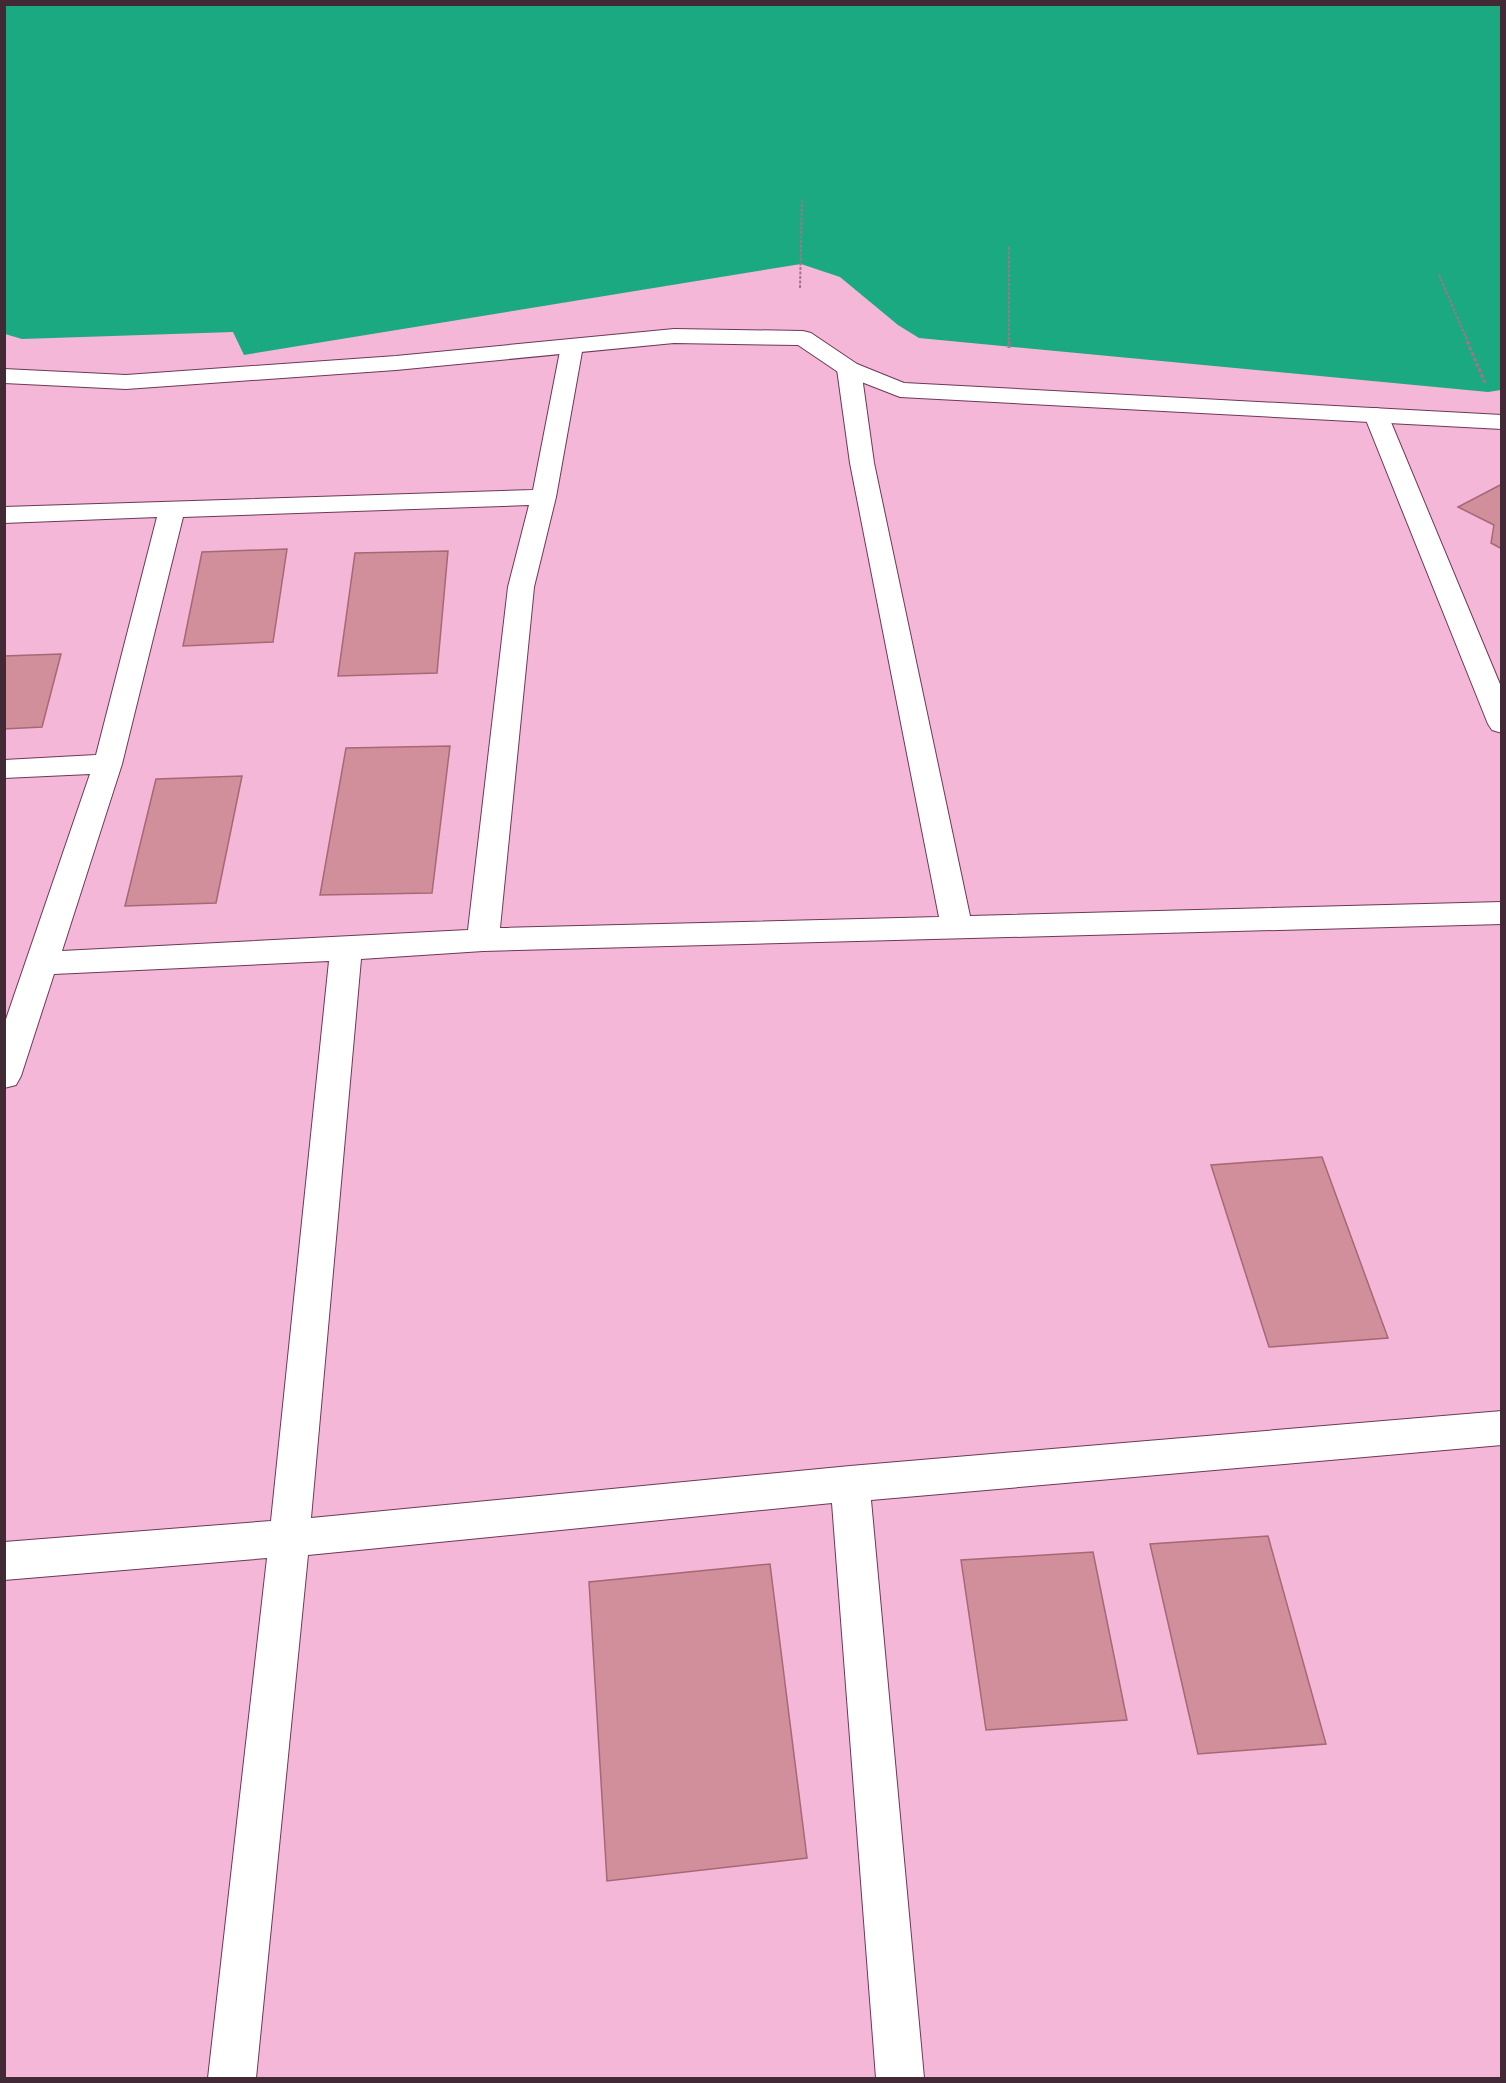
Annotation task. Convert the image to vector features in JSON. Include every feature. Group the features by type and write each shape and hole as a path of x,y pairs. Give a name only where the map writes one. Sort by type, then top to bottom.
{"street":[{"path":"4,376 126,382 396,363 674,336 803,338 849,369 900,390 1502,422"},
{"path":"483,940 521,587 544,497 572,346"},
{"path":"849,369 861,463 957,928"},
{"path":"1376,415 1502,724"},
{"path":"4,515 544,497"},
{"path":"4,1076 44,963 108,764 172,509"},
{"path":"4,769 108,764"},
{"path":"44,963 346,949 483,940 1502,913"},
{"path":"231,2079 289,1538 346,949"},
{"path":"4,1561 289,1538 850,1484 1502,1428"},
{"path":"850,1484 900,2079"}],"path":[{"path":"800,288 802,200"},
{"path":"1009,247 1009,348"},
{"path":"1439,275 1488,392"}],"shaded area":[{"path":"5,4 1501,5 1501,390 1488,392 919,338 898,325 840,277 801,264 244,355 233,332 22,339 5,334"}],"building":[{"path":"1502,484 1502,549 1491,543 1494,525 1458,507"},
{"path":"287,549 273,642 183,646 202,552"},
{"path":"448,551 437,673 338,676 355,553"},
{"path":"61,654 42,727 4,729 4,656"},
{"path":"450,746 432,893 320,895 346,748"},
{"path":"242,776 216,903 125,906 156,779"},
{"path":"1322,1157 1388,1338 1269,1347 1211,1165"},
{"path":"1268,1536 1326,1744 1198,1754 1150,1544"},
{"path":"1093,1552 1127,1720 986,1730 961,1560"},
{"path":"770,1564 807,1858 607,1881 589,1582"}]}
